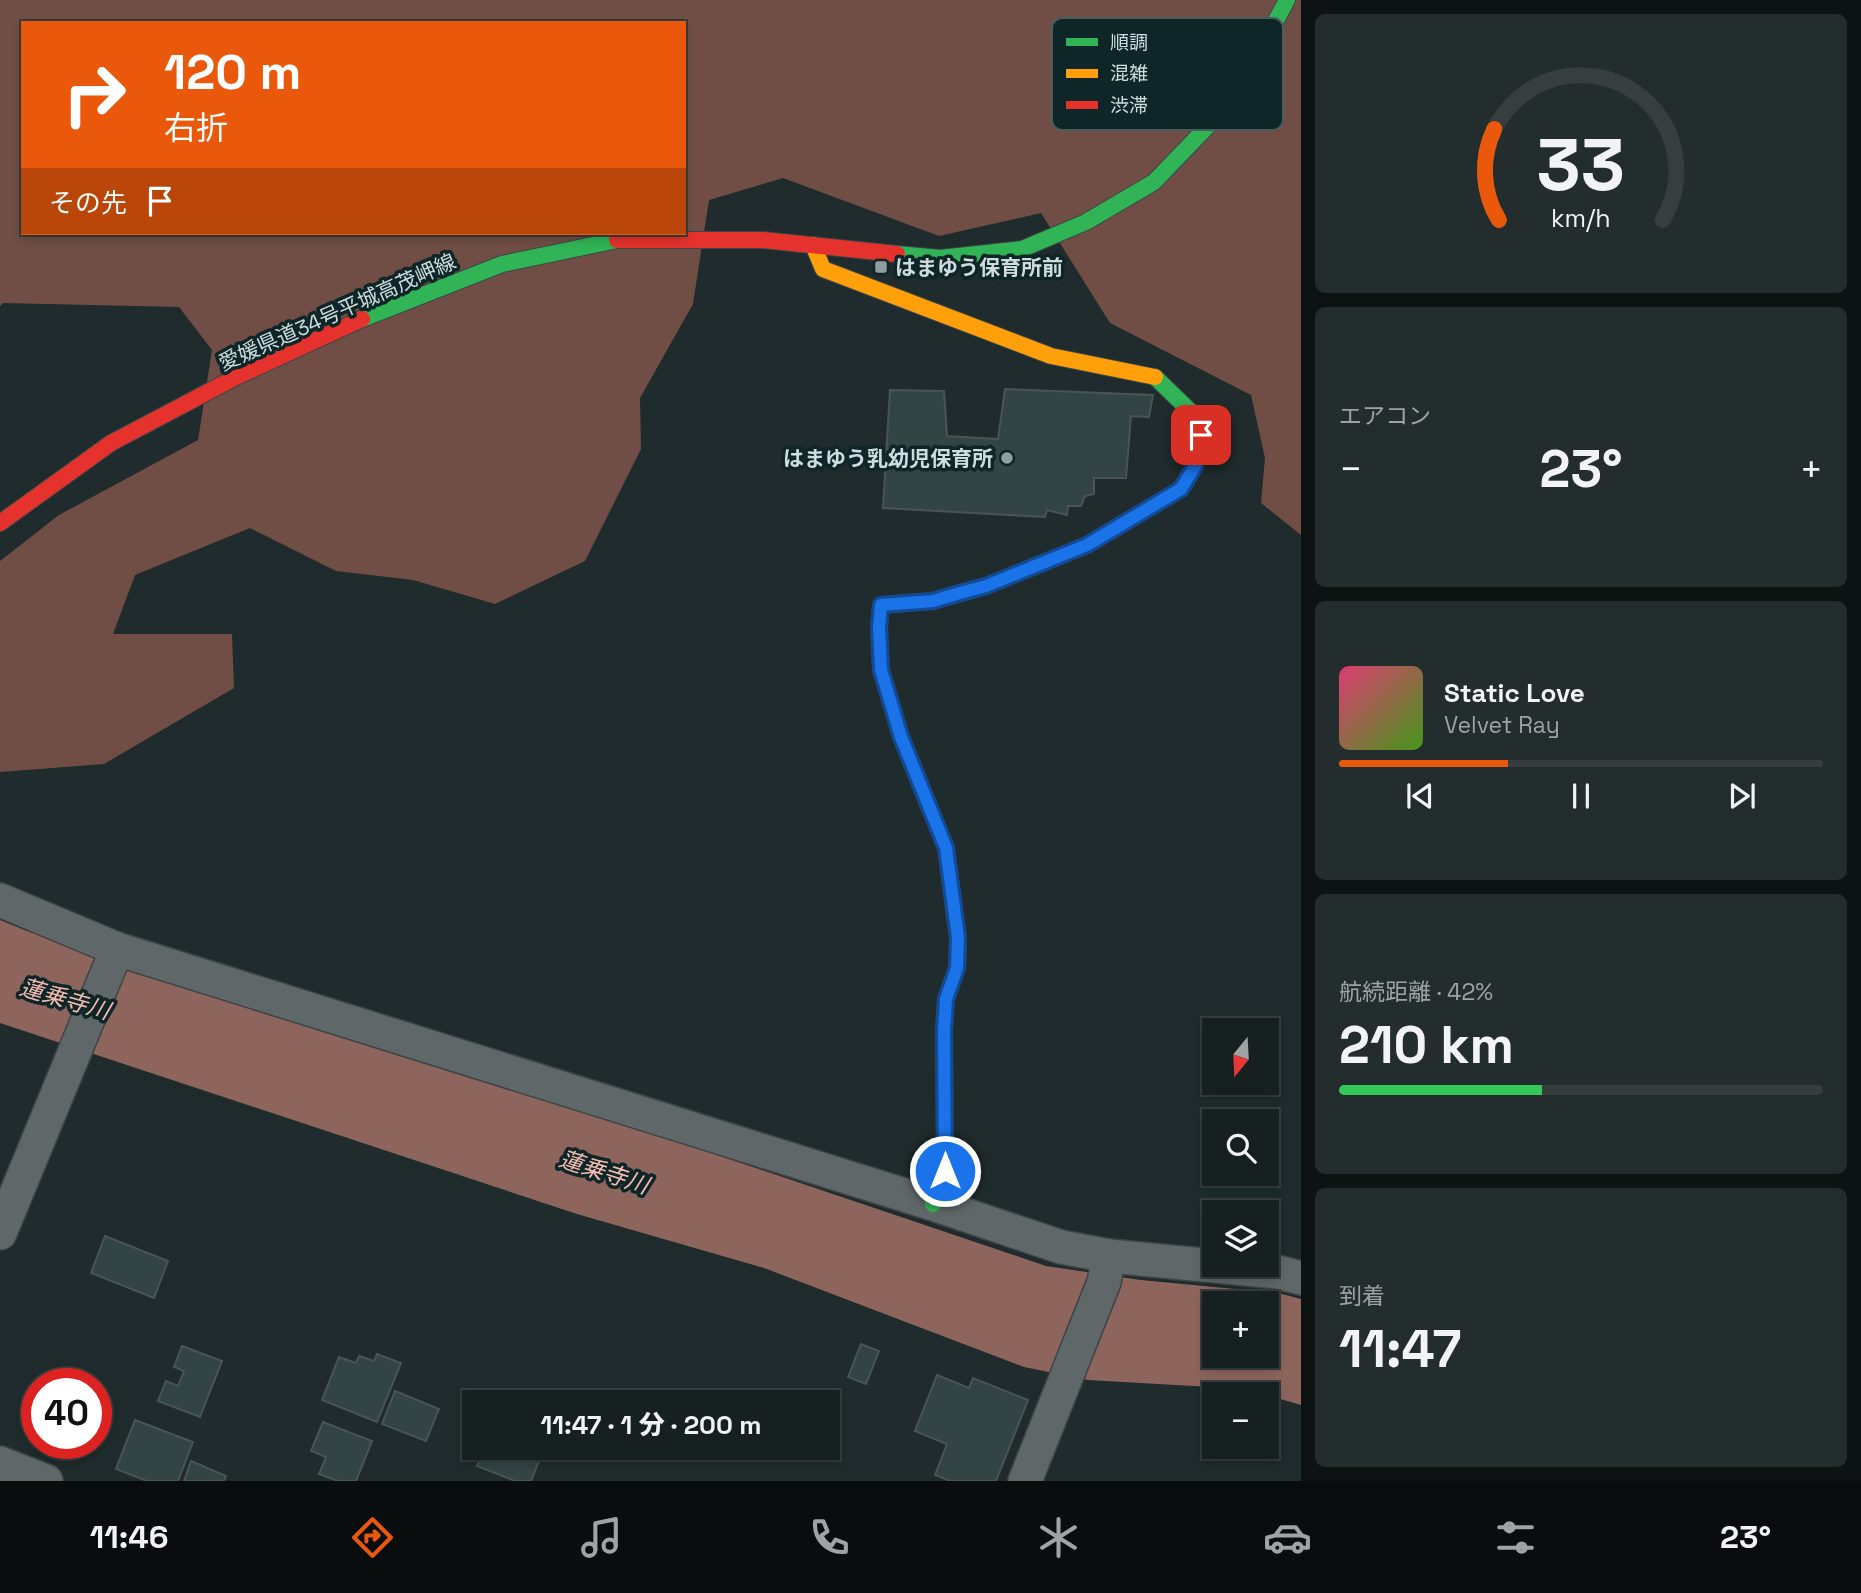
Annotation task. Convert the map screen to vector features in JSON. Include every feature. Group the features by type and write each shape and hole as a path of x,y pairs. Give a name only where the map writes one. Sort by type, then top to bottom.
{"main road":[{"name":"愛媛県道34号平城高茂岬線","path":"1277,18 1287,0"},
{"name":"愛媛県道34号平城高茂岬線","path":"0,523 111,443 227,382 383,310 502,264 617,240 763,240 940,258 1021,249 1086,222 1154,182 1204,130"},
{"path":"813,245 823,269 956,321 1051,356 1156,377 1190,411 1201,435 1195,466 1181,489 1087,545 986,586 933,601 881,605 881,670 901,737 946,848 958,938 957,968 946,999 944,1030 945,1171 933,1204"}],"street":[{"path":"0,900 114,958 933,1204 1061,1247 1107,1269 1277,1272 1301,1278"},
{"path":"0,1233 114,958"},
{"path":"1025,1481 1107,1269"},
{"path":"0,1463 46,1481"}],"shaded area":[{"path":"0,0 1301,0 1301,535 1261,503 1265,458 1251,395 1110,323 1041,213 939,236 783,178 709,200 693,304 640,398 641,449 585,561 495,604 413,580 336,571 250,528 135,575 113,634 232,634 234,688 104,764 0,772 0,561 59,515 198,440 212,350 179,307 3,303 0,306"}],"water":[{"name":"蓮乗寺川","path":"0,920 614,1120 1046,1266 1141,1280 1257,1291 1202,1291 1202,1368 1279,1368 1279,1293 1301,1299 1301,1405 1279,1399 1279,1382 1202,1382 1202,1387 1088,1380 1024,1367 764,1268 577,1214 0,1023"}],"building":[{"name":"はまゆう乳幼児保育所","path":"1005,389 1153,395 1149,417 1131,416 1126,478 1094,478 1094,494 1085,496 1081,506 1068,506 1067,515 1047,510 1045,517 883,508 890,390 944,391 947,436 998,439"},
{"path":"105,1236 168,1261 154,1298 91,1273"},
{"path":"861,1344 879,1351 866,1384 848,1377"},
{"path":"182,1346 222,1361 200,1417 158,1401 166,1381 178,1386 184,1371 174,1367"},
{"path":"377,1354 401,1363 377,1422 322,1400 339,1357 356,1363 359,1356 374,1361"},
{"path":"937,1375 969,1388 973,1378 1028,1400 996,1481 950,1481 935,1475 947,1444 915,1431"},
{"path":"395,1391 439,1409 426,1441 382,1424"},
{"path":"135,1420 193,1442 178,1481 147,1481 116,1469"},
{"path":"323,1422 372,1441 356,1481 338,1481 319,1474 326,1457 311,1451"},
{"path":"479,1460 539,1460 531,1481 515,1481 477,1466"},
{"path":"191,1461 226,1476 224,1481 184,1481"}],"traffic: fast":[{"path":"1277,18 1287,0"},
{"path":"897,254 940,258 1022,249 1086,222 1154,182 1204,130"},
{"path":"362,319 502,264 617,240"},
{"path":"932,601 986,586 1087,545 1181,489 1195,466 1201,435 1190,411 1155,377"},
{"path":"933,1204 945,1171 944,1030 946,999 957,968 958,938 955,917"}],"traffic: slow":[{"path":"813,245 823,269 1051,356 1155,377"}],"traffic: jam":[{"path":"617,240 763,240 897,254"},
{"path":"0,523 111,443 238,376 362,319"},
{"path":"932,601 881,605 881,670 901,737 946,848 955,917"}],"place":[{"name":"はまゆう保育所前","path":"881,267"},
{"name":"はまゆう乳幼児保育所","path":"1007,458"}],"route":[{"path":"945,1171 944,1030 946,999 957,968 958,938 946,848 901,737 881,670 881,605 933,601 986,586 1087,545 1181,489 1195,466 1201,435"}]}
